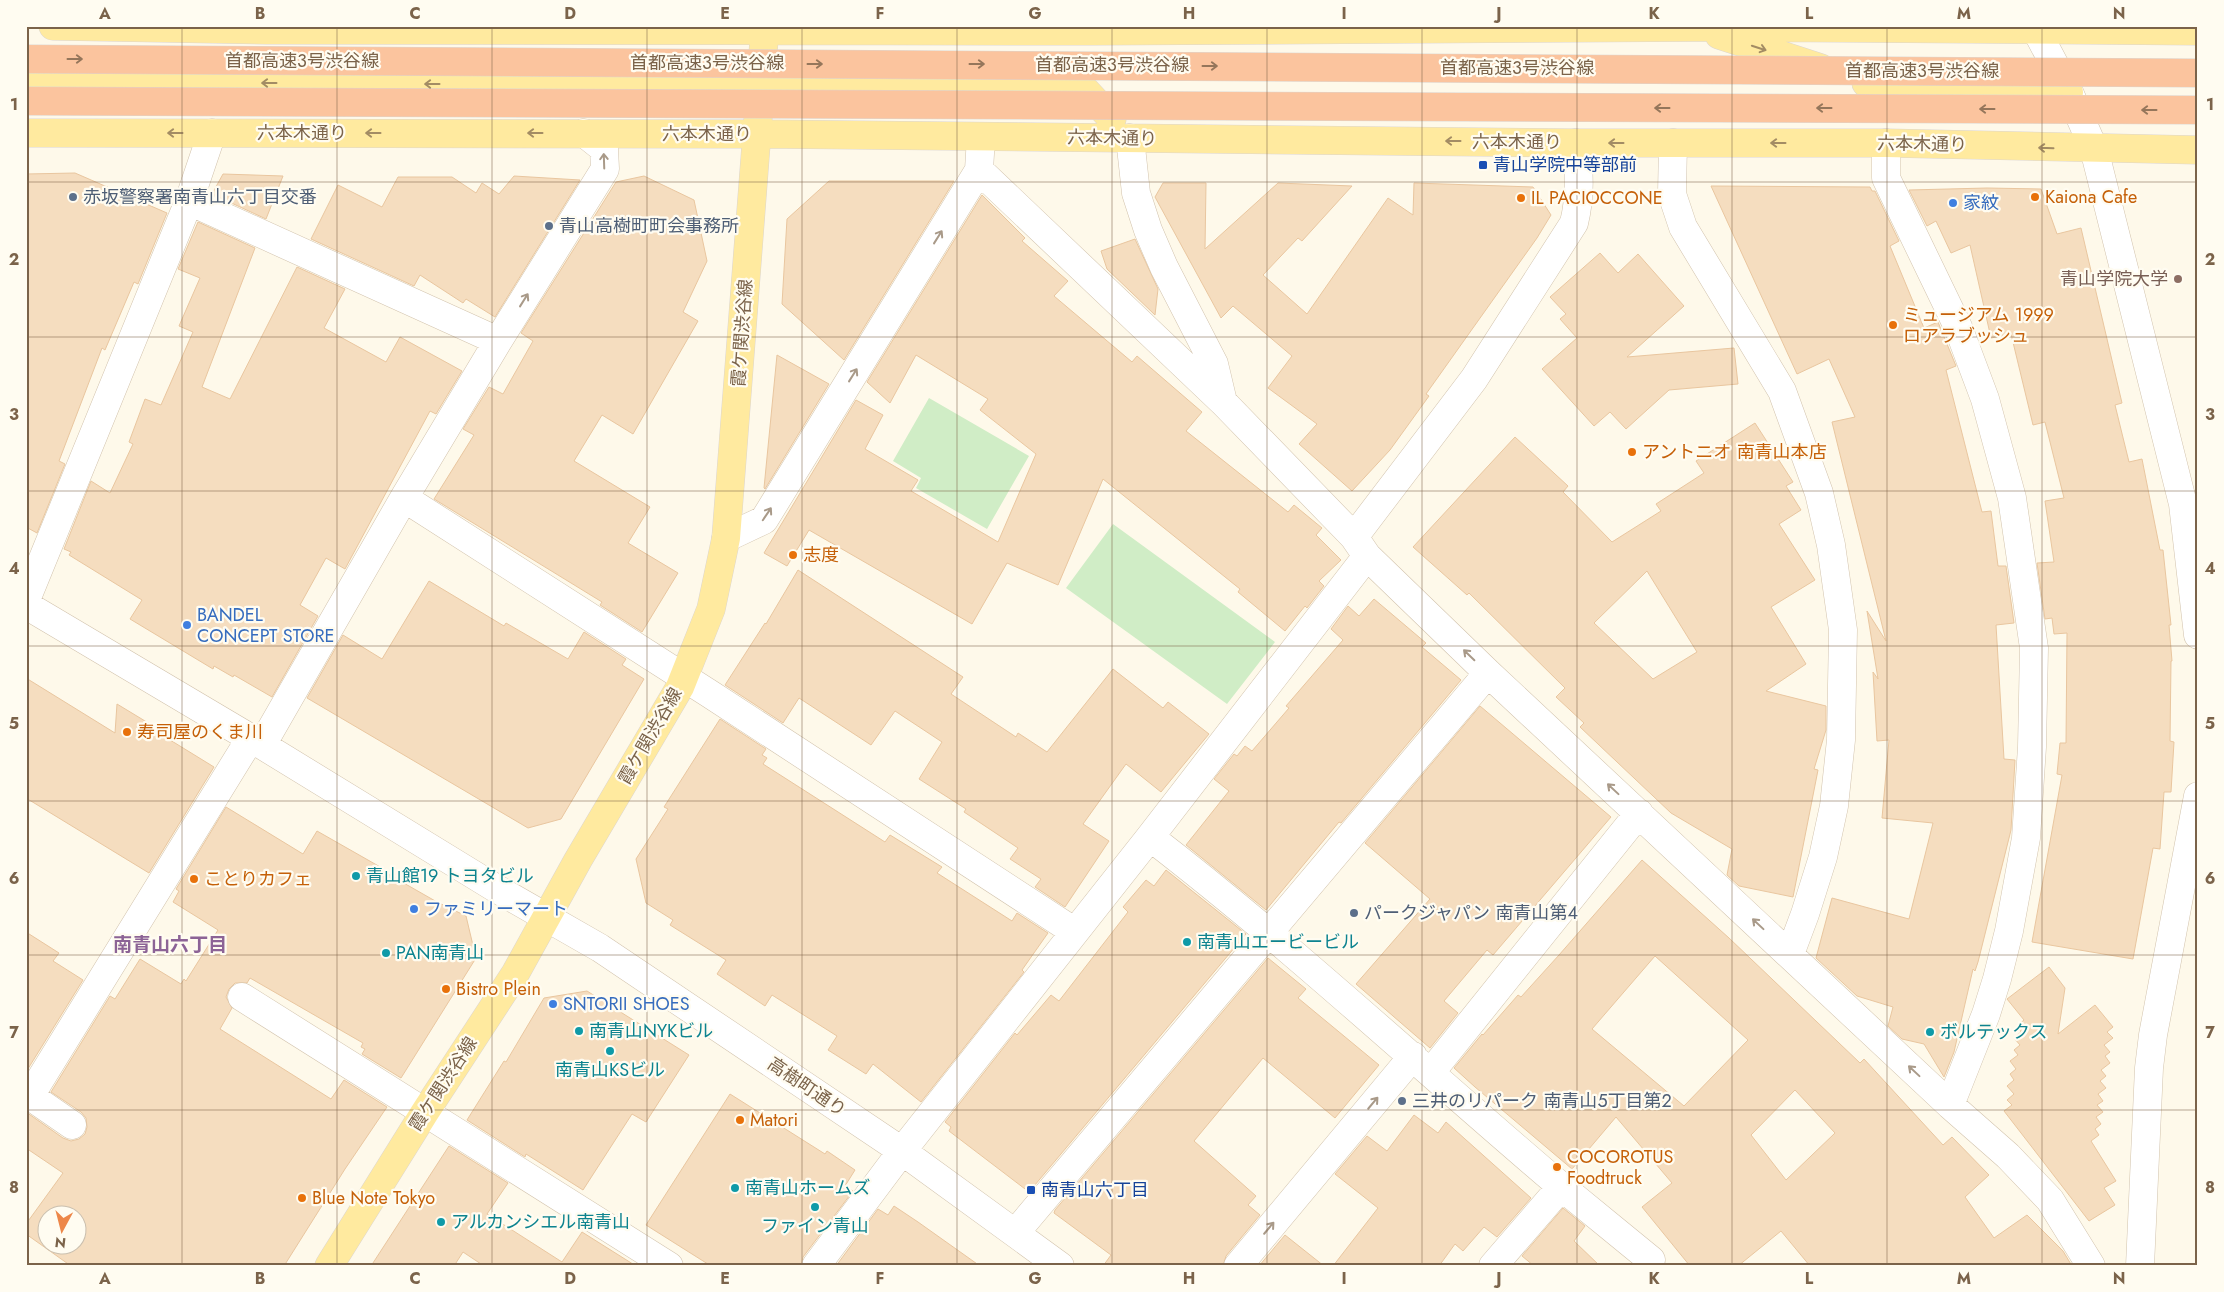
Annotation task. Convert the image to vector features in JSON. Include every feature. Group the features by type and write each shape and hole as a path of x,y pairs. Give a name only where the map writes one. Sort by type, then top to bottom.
{"highway":[{"name":"首都高速3号渋谷線","path":"26,59 2198,73"},
{"path":"26,101 2198,110"}],"main road":[{"path":"53,26 389,30 2036,27 2198,31"},
{"path":"1696,27 1872,84 2048,87 2069,92"},
{"name":"霞ケ関渋谷線","path":"329,1266 425,1112 515,974 578,860 680,688 711,609 726,538 758,134 764,28"},
{"path":"389,30 466,72 712,73 760,87"},
{"path":"26,81 1086,91 1130,138"},
{"name":"六本木通り","path":"26,133 758,134 1673,143 1886,143 2198,150"}],"street":[{"path":"2036,27 2069,92 2094,149 2184,504 2198,635"},
{"path":"26,600 190,201 212,134"},
{"path":"72,1125 30,1096 256,742 498,341 605,169 604,149 584,134"},
{"path":"726,538 764,520 979,170 981,136"},
{"path":"1130,138 1136,193 1148,230 1164,267 1214,364 1223,402"},
{"path":"816,1266 902,1151 1150,836 1360,546 1474,378 1574,223 1579,203 1580,186 1576,142"},
{"path":"1673,143 1672,194 1684,227 1782,391 1819,494 1832,555 1843,630 1841,740 1834,806 1823,857 1806,914 1790,954"},
{"path":"1886,143 1886,178 1958,327 1985,399 2012,498 2034,648 2032,747 2026,838 2009,931 1986,1014 1950,1105"},
{"path":"979,170 1223,402 1360,546 1488,673 1640,813 1950,1105 2008,1156 2050,1200 2090,1266"},
{"path":"190,201 498,341"},
{"path":"404,498 684,677 1074,932"},
{"name":"高樹町通り","path":"26,605 256,742 497,890 600,948 902,1151 1016,1232 1060,1266"},
{"path":"1016,1232 1488,673"},
{"path":"2140,1266 2148,1092 2153,1035 2198,796"},
{"path":"1238,1266 1422,1064 1640,813"},
{"path":"1150,836 1268,932 1561,1186 1651,1260"},
{"path":"242,997 669,1266"},
{"path":"1493,1266 1561,1186"}],"green space":[{"path":"929,398 1029,456 987,529 916,488 921,478 893,461"},
{"path":"1113,524 1275,642 1227,704 1066,588"}],"building":[{"path":"75,173 167,213 138,284 134,282 105,350 102,348 59,461 65,464 37,533 26,527 26,174"},
{"path":"223,174 283,176 266,219 212,194"},
{"path":"514,176 580,180 495,317 466,299 463,303 420,275 414,286 311,239 338,185 382,207 398,177 452,177 476,193 482,183 499,194"},
{"path":"644,176 694,200 707,261 683,312 698,321 633,434 602,415 574,461 650,507 628,543 678,573 642,632 600,605 602,602 434,499 474,435 463,429 489,387 503,394 533,341 521,333 616,182"},
{"path":"829,181 954,181 844,360 782,304 787,219"},
{"path":"1163,183 1206,183 1205,249 1278,183 1352,186 1302,241 1298,238 1263,275 1307,314 1388,198 1413,215 1414,183 1533,187 1551,215 1537,238 1426,394 1429,396 1390,450 1352,491 1299,444 1317,424 1268,388 1292,356 1233,306 1221,318 1155,197"},
{"path":"1711,186 1870,187 1872,191 1875,191 1899,241 1890,246 1924,328 1938,322 1956,366 1946,370 1982,512 1991,511 1998,566 2006,566 2014,623 1996,625 2004,759 2015,760 2011,830 1978,962 1975,971 1973,969 1954,1052 1944,1077 1924,1044 1902,1039 1888,1026 1893,1007 1857,996 1816,958 1832,898 1909,919 1933,823 1882,818 1889,740 1877,741 1873,672 1878,679 1867,611 1886,641 1832,422 1855,417 1829,359 1797,374"},
{"path":"2041,189 2057,234 2081,228 2122,403 2115,405 2129,462 2142,459 2160,550 2163,550 2171,625 2169,625 2172,661 2170,741 2174,742 2171,792 2164,792 2160,849 2153,848 2133,959 2032,942 2062,775 2057,774 2060,743 2066,743 2067,633 2054,634 2052,618 2045,619 2037,563 2054,562 2045,501 2064,498 2045,422 2033,425 2011,334 1991,338 1970,245 1951,253 1936,221 1927,226 1909,190"},
{"path":"982,195 1025,238 1022,241 1068,281 1054,296 1132,362 1137,356 1202,412 1186,431 1288,512 1294,505 1322,528 1316,535 1341,560 1319,581 1324,586 1307,608 1305,606 1285,631 1238,592 1240,589 1103,479 1058,585 1007,563 972,624 809,530 787,566 764,553 856,400 883,415 865,449 918,480 911,491 998,542 1036,454 980,410 988,399 916,355 890,403 867,382"},
{"path":"198,222 255,248 202,387 230,399 297,267 345,289 324,328 386,362 400,337 462,371 436,414 430,411 345,569 326,558 300,605 318,616 272,697 234,675 233,677 214,666 213,669 130,619 142,600 69,555 71,552 64,549 91,481 110,493 133,444 129,442 145,399 161,405 193,332 179,326 200,278 178,269"},
{"path":"1135,239 1158,289 1155,315 1107,269 1101,251"},
{"path":"1600,253 1618,273 1638,254 1684,306 1627,357 1734,348 1738,384 1669,390 1626,429 1610,412 1594,426 1542,369 1577,338 1560,319 1566,314 1550,297"},
{"path":"777,355 829,384 765,489 764,488"},
{"path":"1755,423 1793,482 1786,486 1801,510 1779,524 1815,580 1771,607 1806,664 1766,691 1826,706 1826,730 1814,769 1818,770 1793,897 1739,886 1727,875 1732,849 1671,813 1580,727 1584,723 1556,697 1565,688 1469,593 1467,595 1413,547 1515,437 1568,486 1563,492 1612,542 1661,511 1656,504 1704,473 1696,461","holes":["1647,571 1697,652 1653,679 1594,623"]},
{"path":"798,570 963,677 951,694 1016,737 1018,733 1047,752 1113,669 1163,708 1168,702 1209,734 1161,792 1126,764 1083,824 1109,841 1065,907 1035,887 1041,879 1010,859 1018,848 964,812 966,809 919,779 942,742 895,711 871,745 799,698 783,723 725,685 766,624"},
{"path":"429,581 504,626 506,623 568,659 584,632 626,659 622,665 644,679 561,819 528,828 307,698 343,635 382,659"},
{"path":"1374,599 1426,643 1422,647 1461,680 1266,910 1186,845 1229,791 1214,779 1234,754 1237,756 1245,746 1252,751 1289,708 1286,706 1343,640 1331,629 1348,606 1359,616"},
{"path":"26,678 115,733 117,704 150,724 149,727 214,767 149,873 26,798"},
{"path":"1480,706 1611,817 1493,955 1487,950 1444,1001 1458,1013 1430,1048 1356,984 1430,899 1365,843"},
{"path":"720,719 766,749 762,755 767,758 763,764 885,842 890,835 942,867 937,873 1012,921 1017,913 1048,933 1022,970 1024,972 921,1102 873,1064 866,1074 828,1050 837,1036 772,995 765,1006 717,974 726,960 670,925 673,920 646,903 636,859 668,809 664,807"},
{"path":"226,807 303,854 317,831 437,902 466,916 476,958 401,1078 362,1054 365,1049 361,1047 363,1043 250,978 247,983 235,983 229,989 226,997 232,1008 220,1029 331,1099 344,1080 387,1107 345,1169 284,1266 71,1266 54,1254 88,1254 88,1204 41,1204 63,1173 26,1148 26,1112 63,1138 71,1141 79,1139 85,1134 87,1127 86,1118 81,1112 51,1092 110,996 115,999 140,959 181,984 184,979 186,981 218,930 173,902 179,891 176,889"},
{"path":"1642,860 1729,938 1860,1063 1864,1059 1943,1145 1952,1137 1989,1175 1965,1197 1994,1238 2027,1215 2063,1251 2072,1266 1810,1266 1781,1231 1738,1266 1690,1266 1642,1207 1672,1183 1616,1117 1572,1169 1454,1068 1518,995 1521,997","holes":["1655,956 1748,1040 1684,1106 1592,1029","1795,1090 1835,1133 1786,1180 1751,1135"]},
{"path":"1166,870 1246,934 1029,1192 949,1131 951,1127 945,1122 1015,1033 1017,1035 1051,995 1059,1001 1128,912 1123,907 1146,880 1154,886"},
{"path":"26,932 59,953 53,961 83,980 26,1072"},
{"path":"1268,958 1306,989 1298,998 1379,1065 1335,1118 1263,1058 1194,1141 1256,1196 1248,1205 1260,1215 1226,1256 1223,1266 1103,1266 1111,1255 1054,1213 1055,1210"},
{"path":"2049,967 2065,988 2058,1034 2095,1005 2113,1027 2107,1032 2113,1038 2104,1045 2110,1052 2105,1056 2110,1063 2101,1070 2106,1076 2100,1081 2106,1088 2098,1094 2103,1101 2097,1105 2103,1112 2096,1117 2101,1124 2095,1129 2099,1135 2091,1141 2116,1181 2104,1188 2115,1205 2089,1221 2004,1111 2012,1105 2007,1100 2014,1094 2007,1086 2014,1080 2010,1074 2016,1069 2010,1061 2018,1055 2014,1050 2020,1045 2014,1038 2021,1032 2017,1026 2024,1020 2007,999"},
{"path":"587,991 689,1055 646,1122 632,1114 583,1190 526,1154 525,1157 467,1120 504,1061 506,1062 544,998"},
{"name":"南青山ホームズ","path":"730,1094 825,1154 827,1151 855,1170 845,1186 853,1191 803,1257 801,1266 711,1266 646,1225"},
{"path":"1414,1115 1438,1133 1446,1122 1531,1198 1497,1237 1484,1227 1463,1251 1455,1244 1439,1266 1333,1266 1378,1208 1335,1174 1367,1136 1387,1151"},
{"name":"アルカンシエル南青山","path":"449,1146 508,1183 487,1214 562,1262 582,1232 636,1266 484,1266 463,1252 454,1266 371,1266"},
{"path":"894,1206 980,1266 836,1266 878,1209 888,1215"},
{"path":"38,1207 38,1243 26,1234 26,1224"},
{"path":"1563,1208 1585,1226 1574,1241 1600,1266 1534,1266 1522,1256"},
{"path":"1285,1235 1324,1266 1259,1266"}],"place":[{"name":"青山学院中等部前","path":"1483,165"},
{"name":"赤坂警察署南青山六丁目交番","path":"73,197"},
{"name":"Kaiona Cafe","path":"2035,197"},
{"name":"IL PACIOCCONE","path":"1521,198"},
{"name":"家紋","path":"1953,203"},
{"name":"青山高樹町町会事務所","path":"549,226"},
{"name":"青山学院大学","path":"2178,279"},
{"name":"ミュージアム 1999 ロアラブッシュ","path":"1893,325"},
{"name":"アントニオ 南青山本店","path":"1632,452"},
{"name":"志度","path":"793,555"},
{"name":"BANDEL CONCEPT STORE","path":"187,625"},
{"name":"寿司屋のくま川","path":"127,732"},
{"name":"青山館19 トヨタビル","path":"356,876"},
{"name":"ことりカフェ","path":"194,879"},
{"name":"ファミリーマート","path":"414,909"},
{"name":"パークジャパン 南青山第4","path":"1354,913"},
{"name":"南青山エービービル","path":"1187,942"},
{"name":"PAN南青山","path":"386,953"},
{"name":"Bistro Plein","path":"446,989"},
{"name":"SNTORII SHOES","path":"553,1004"},
{"name":"南青山NYKビル","path":"579,1031"},
{"name":"ボルテックス","path":"1930,1032"},
{"name":"南青山KSビル","path":"610,1051"},
{"name":"三井のリパーク 南青山5丁目第2","path":"1402,1101"},
{"name":"Matori","path":"740,1120"},
{"name":"COCOROTUS Foodtruck","path":"1557,1167"},
{"name":"南青山ホームズ","path":"735,1188"},
{"name":"南青山六丁目","path":"1031,1190"},
{"name":"Blue Note Tokyo","path":"302,1198"},
{"name":"ファイン青山","path":"815,1207"},
{"name":"アルカンシエル南青山","path":"441,1222"}],"district":[{"name":"南青山六丁目","path":"170,944"}]}
